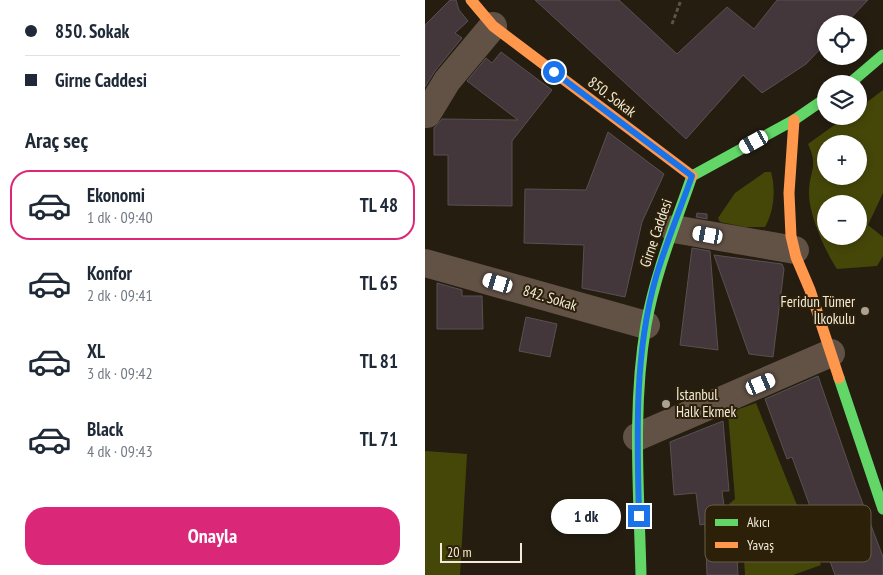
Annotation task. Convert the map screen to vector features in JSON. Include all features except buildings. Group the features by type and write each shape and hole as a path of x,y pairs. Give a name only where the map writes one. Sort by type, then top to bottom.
{"street":[{"name":"850. Sokak","path":"471,0 493,26 692,176"},
{"path":"427,114 447,81 493,26"},
{"path":"861,75 883,55"},
{"path":"692,176 794,120 817,104"},
{"path":"794,120 789,207 795,250 883,509"},
{"name":"Girne Caddesi","path":"641,575 637,437 638,398 646,326 656,278 692,176"},
{"path":"673,229 795,250"},
{"name":"842. Sokak","path":"425,263 646,326"},
{"path":"637,437 831,353"}],"path":[{"path":"672,24 681,0"}],"shaded area":[{"path":"883,90 883,193 868,225 883,237 883,256 877,266 837,269 824,245 867,245 867,195 817,195 817,227 809,193 813,159 808,144 817,138 817,185 867,185 867,135 821,135 834,125 867,125 867,102"},
{"path":"765,172 771,172 774,193 772,207 765,227 745,227 720,222 718,218 735,193"},
{"path":"756,403 797,505 729,505 735,499 728,413"},
{"path":"425,451 467,454 460,575 425,575"},
{"path":"744,562 820,562 821,565 793,575 745,575"}],"traffic: fast":[{"path":"860,75 883,55"},
{"path":"641,575 637,450 642,356 646,325 655,287 692,176 794,120 817,104"},
{"path":"839,378 883,509"}],"traffic: slow":[{"path":"471,0 493,26 692,176"},
{"path":"794,120 789,193 791,236 796,257 810,290 839,378"}],"place":[{"name":"Feridun Tümer İlkokulu","path":"865,311"},
{"name":"İstanbul Halk Ekmek","path":"666,404"}],"route":[{"path":"554,72 692,176 656,278 646,326 638,398 639,516"}]}
